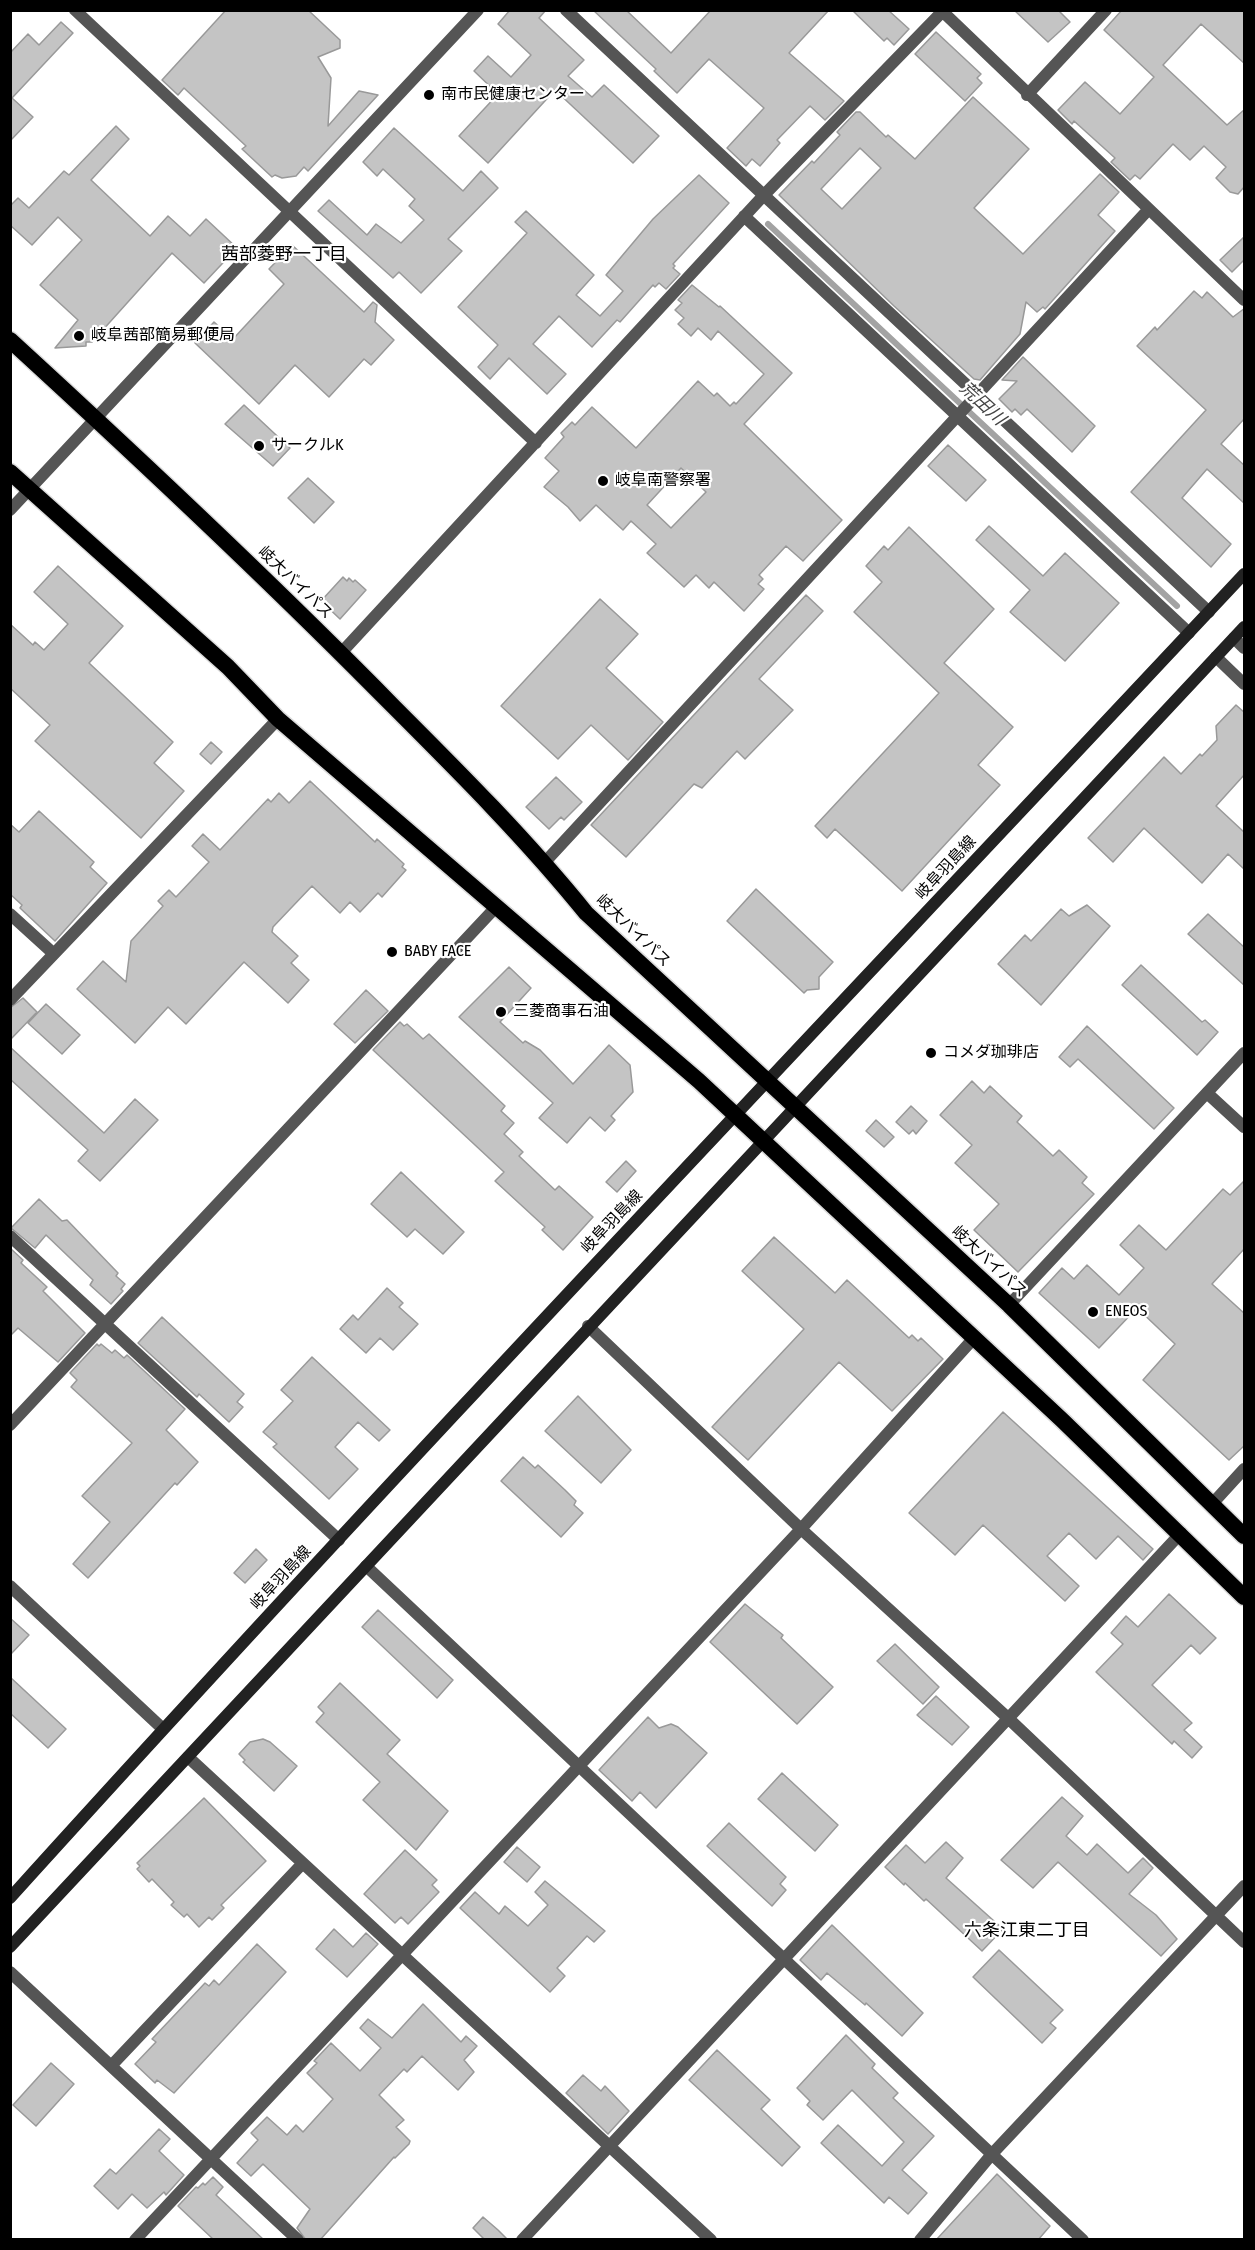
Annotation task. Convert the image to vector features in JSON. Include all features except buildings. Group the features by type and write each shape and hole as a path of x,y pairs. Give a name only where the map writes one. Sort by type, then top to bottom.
{"highway":[{"name":"岐大バイパス","path":"10,340 216,530 341,653 545,862 586,913 797,1106 1009,1305 1132,1428 1245,1536"},
{"path":"10,472 228,667 278,719 736,1116 1181,1533 1245,1597"}],"main road":[{"name":"岐阜羽島線","path":"10,1898 577,1283 1245,574"},
{"path":"10,1947 588,1326 764,1142 1245,627"}],"street":[{"path":"75,10 536,443"},
{"path":"10,510 478,10"},
{"path":"566,10 764,195 974,397 1209,612"},
{"path":"1027,95 1106,10"},
{"path":"341,653 744,216 941,11 1245,300"},
{"path":"545,862 1148,210"},
{"path":"744,216 959,414 1189,633"},
{"path":"1234,638 1245,648"},
{"path":"1216,657 1245,684"},
{"path":"10,1000 278,719"},
{"path":"10,1425 496,908"},
{"path":"10,914 54,954"},
{"path":"1009,1305 1245,1053"},
{"path":"1207,1093 1245,1127"},
{"path":"10,1236 339,1540"},
{"path":"588,1326 801,1529 1009,1719 1245,1942"},
{"path":"135,2240 577,1765 801,1529 974,1338"},
{"path":"1213,1503 1245,1469"},
{"path":"522,2240 1181,1533"},
{"path":"366,1566 1083,2240"},
{"path":"10,1586 163,1730"},
{"path":"188,1757 711,2240"},
{"path":"111,2066 303,1863"},
{"path":"920,2240 992,2154 1245,1886"},
{"path":"10,1972 298,2240"}],"waterway":[{"name":"荒田川","path":"768,224 1177,606"}],"place":[{"name":"南市民健康センター","path":"429,95"},
{"name":"岐阜茜部簡易郵便局","path":"79,336"},
{"name":"サークルK","path":"259,446"},
{"name":"岐阜南警察署","path":"603,481"},
{"name":"BABY FACE","path":"392,952"},
{"name":"三菱商事石油","path":"501,1012"},
{"name":"コメダ珈琲店","path":"931,1053"},
{"name":"ENEOS","path":"1093,1312"}],"district":[{"name":"茜部菱野一丁目","path":"284,255"},
{"name":"六条江東二丁目","path":"1027,1931"}]}
